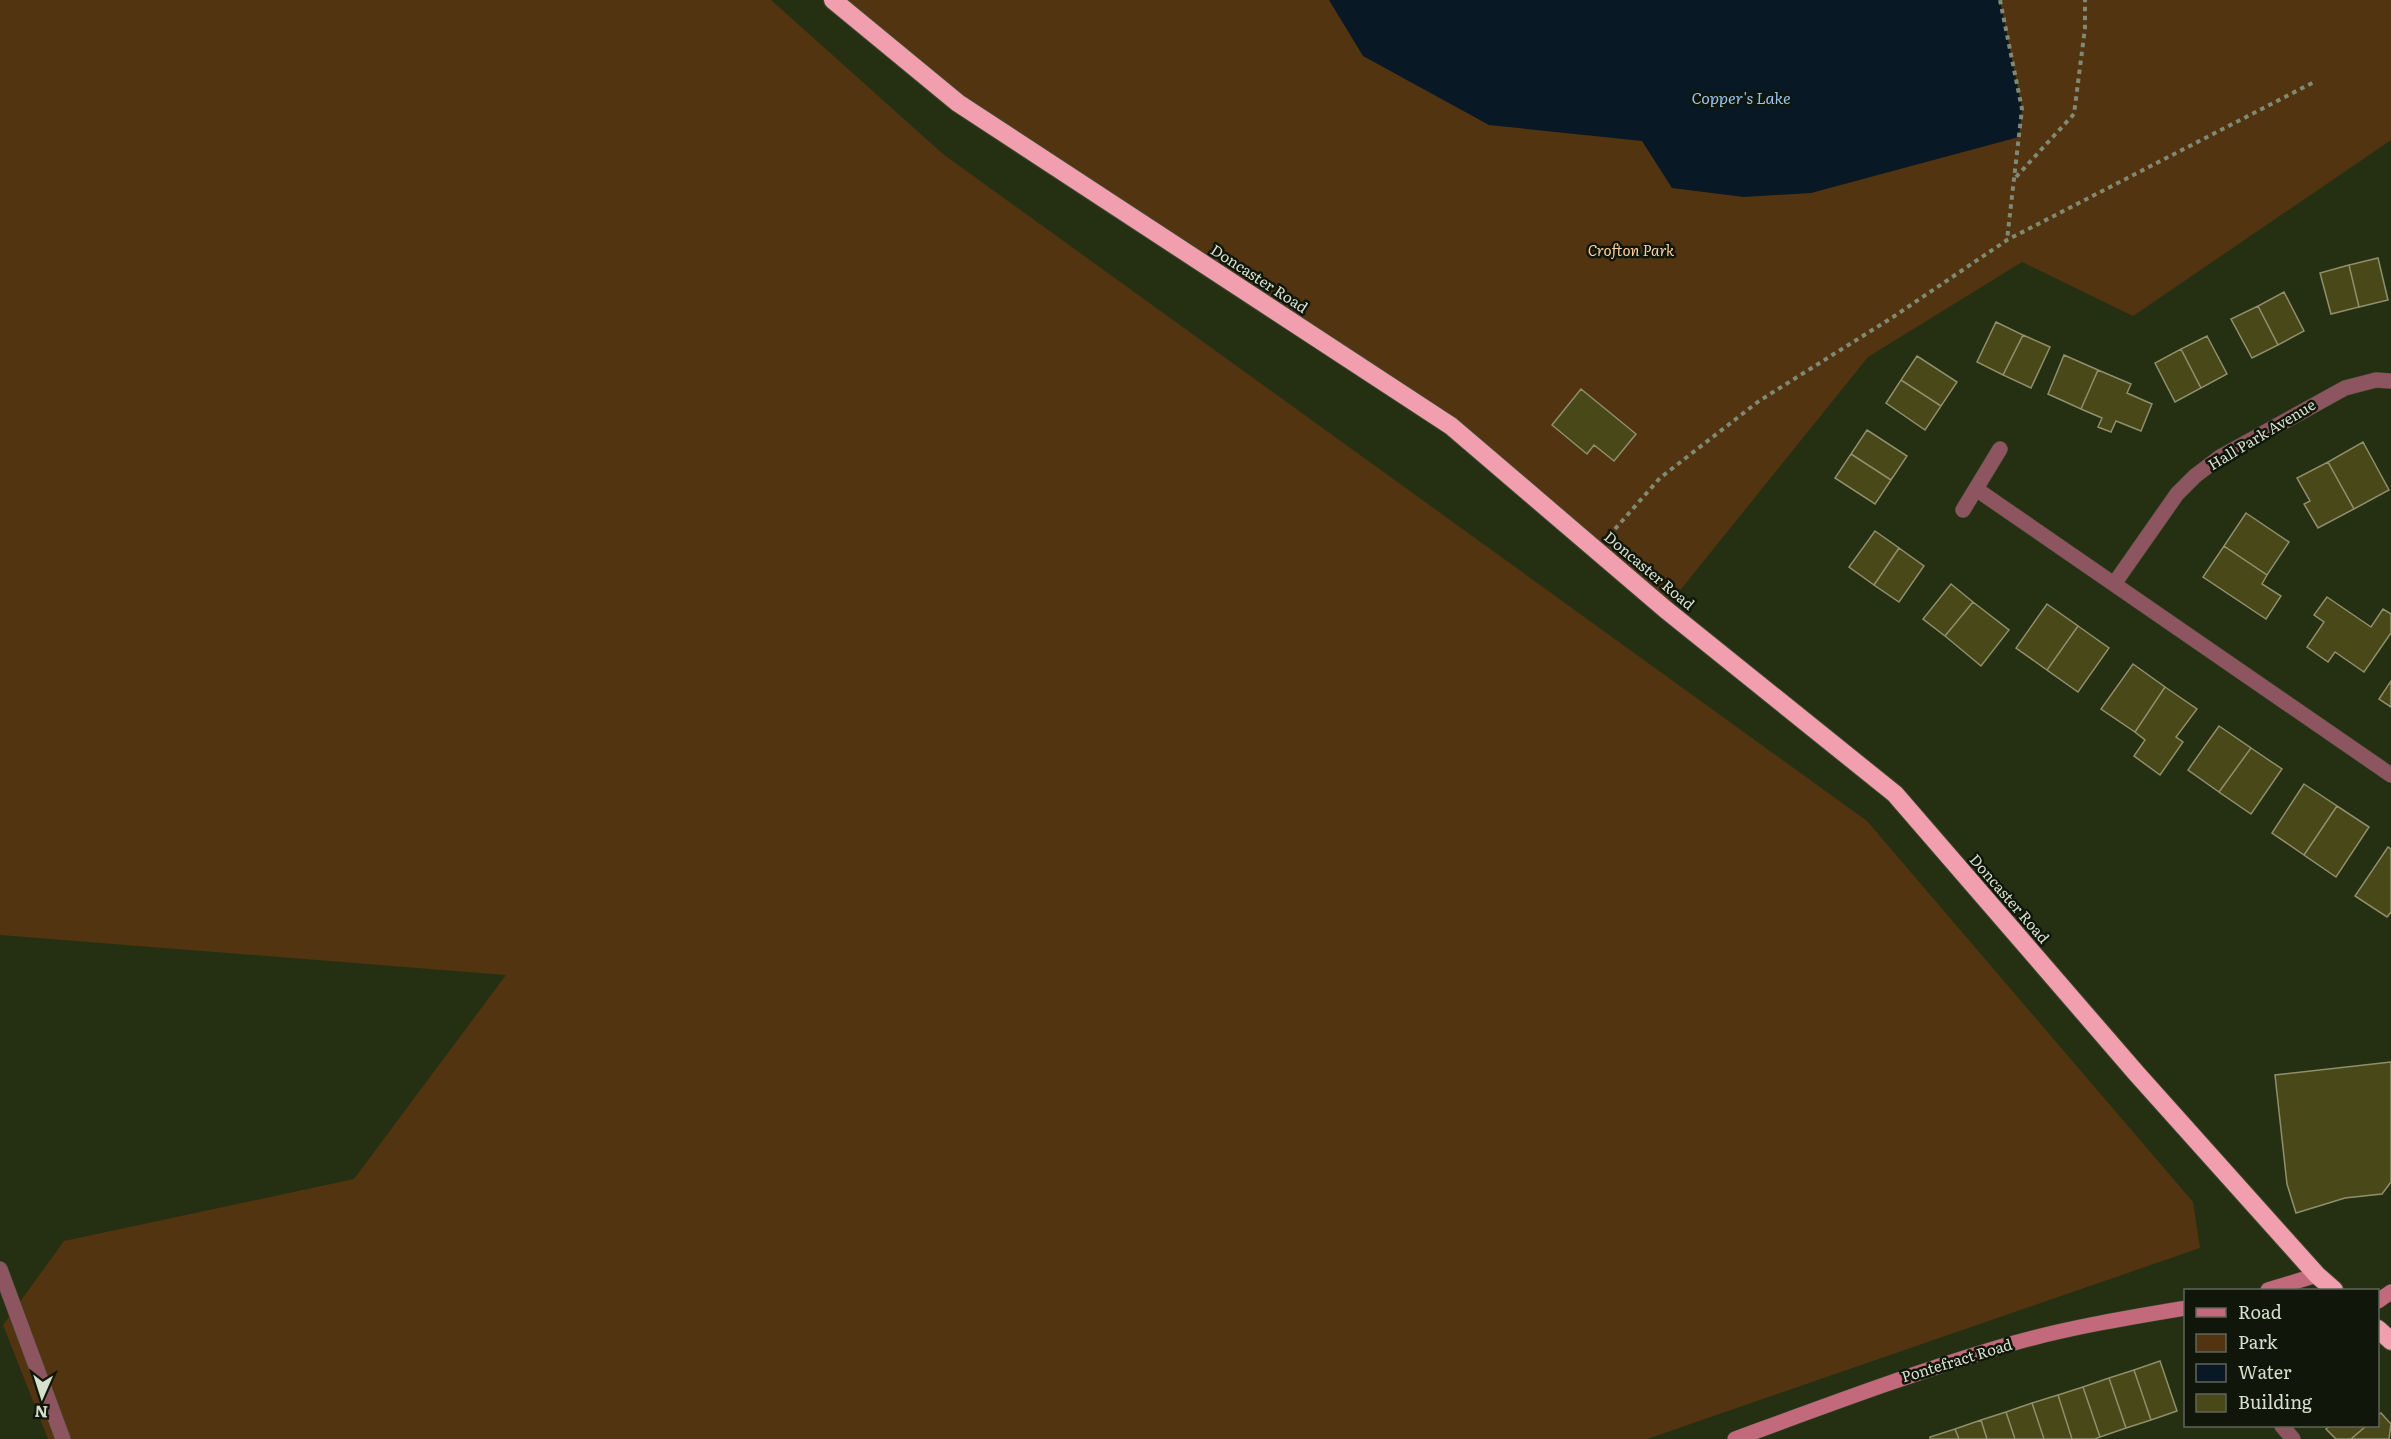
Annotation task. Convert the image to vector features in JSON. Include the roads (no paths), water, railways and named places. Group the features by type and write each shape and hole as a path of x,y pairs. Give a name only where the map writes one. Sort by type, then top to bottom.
{"highway":[{"name":"Doncaster Road","path":"833,0 958,103 1451,426 1597,551 1895,794 2137,1074 2317,1275 2333,1289"},
{"path":"2379,1330 2391,1341"}],"main road":[{"path":"2271,1289 2317,1275"},
{"name":"Pontefract Road","path":"1735,1439 1900,1378 2009,1344 2124,1318 2184,1308"}],"street":[{"name":"Hall Park Avenue","path":"2114,584 2177,494 2195,476 2220,457 2345,388 2376,380 2391,381"},
{"path":"1964,510 2000,450"},
{"path":"1976,489 2391,775"},
{"path":"0,1269 63,1439"},
{"path":"2284,1427 2293,1439"}],"water":[{"name":"Copper's Lake","path":"1329,0 2000,0 2022,109 2019,137 1811,193 1744,197 1672,188 1642,141 1489,125 1363,56"}],"park label":[{"name":"Crofton Park","path":"1631,251"}]}
